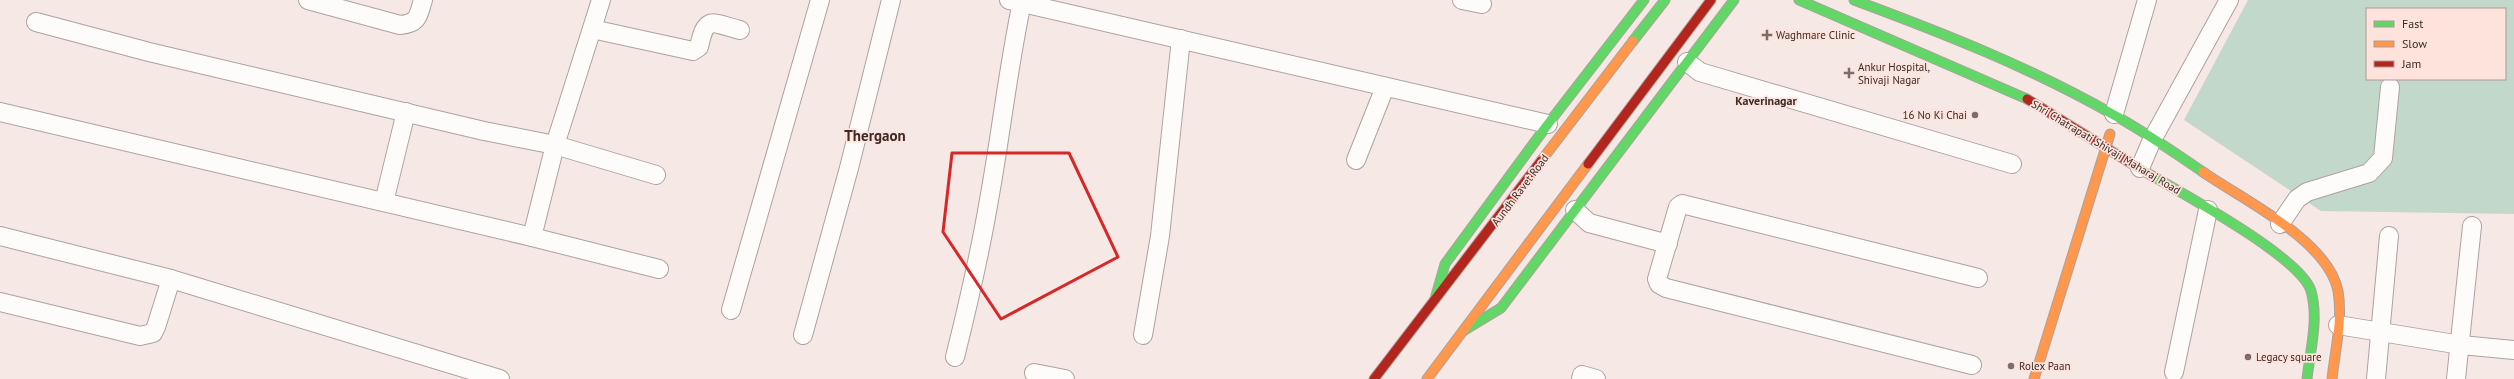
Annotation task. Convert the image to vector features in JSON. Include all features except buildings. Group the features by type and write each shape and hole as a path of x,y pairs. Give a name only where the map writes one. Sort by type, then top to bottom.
{"main road":[{"path":"1433,304 1446,264 1548,124 1642,0"},
{"name":"Aundh Ravet Road","path":"1374,379 1665,0"},
{"path":"1428,379 1462,331 1711,0"},
{"path":"1462,331 1502,308 1734,0"},
{"name":"Shri Chatrapati Shivaji Maharaj Road","path":"1799,0 2021,95 2265,245 2299,273 2310,289 2313,301 2306,379"},
{"path":"1854,0 1962,40 2033,72 2114,114 2280,224 2318,255 2335,279 2339,299 2332,379"},
{"path":"2034,379 2107,148 2114,114"}],"street":[{"path":"308,0 400,25 410,24 418,18 423,0"},
{"path":"532,237 555,145 601,0"},
{"path":"731,310 820,0"},
{"path":"802,335 849,168 891,0"},
{"path":"1462,0 1482,4"},
{"path":"2114,114 2147,0"},
{"path":"2140,168 2152,140 2229,0"},
{"path":"955,357 970,299 989,200 1016,1 1548,124"},
{"path":"36,22 149,52 406,112 484,132 555,145 656,175"},
{"path":"592,29 694,51 699,47 703,29 706,25 714,24 740,30"},
{"path":"1143,335 1160,236 1181,38"},
{"path":"1687,62 1700,72 2012,164"},
{"path":"1356,160 1385,87"},
{"path":"2280,224 2297,200 2307,192 2369,173 2383,158 2390,87"},
{"path":"0,112 532,237 659,269"},
{"path":"384,202 406,112"},
{"path":"1972,365 1666,288 1659,284 1657,279 1678,207 1682,204 1978,278"},
{"path":"1575,210 1589,223 1668,244"},
{"path":"2174,372 2208,210"},
{"path":"2456,379 2461,345 2472,226"},
{"path":"0,236 171,279 500,379"},
{"path":"2376,379 2389,236"},
{"path":"0,302 140,336 153,333 171,279"},
{"path":"2338,324 2461,345 2514,350"},
{"path":"1034,373 1065,379"},
{"path":"1581,379 1582,375 1596,379"}],"highlighted area":[{"path":"952,153 1069,153 1118,257 1001,319 943,232"}],"green space":[{"path":"2248,0 2514,0 2514,214 2321,211 2184,120"}],"traffic: fast":[{"path":"1435,299 1445,264 1548,124 1644,0"},
{"path":"1633,41 1665,0"},
{"path":"1463,331 1501,308 1734,0"},
{"path":"1799,0 2027,99"},
{"path":"1854,0 1954,38 2051,82 2137,128 2203,172"},
{"path":"2137,167 2205,206 2261,242 2285,260 2302,276 2311,291 2314,313 2313,335 2307,379"}],"traffic: slow":[{"path":"1541,161 1633,41"},
{"path":"2034,379 2110,134"},
{"path":"1427,379 1588,164"},
{"path":"2203,172 2282,223 2301,238 2318,255 2331,272 2338,291 2340,313 2332,379"}],"traffic: jam":[{"path":"1588,164 1711,0"},
{"path":"2027,99 2137,167"},
{"path":"1374,379 1541,161"}],"place":[{"name":"Waghmare Clinic","path":"1767,35"},
{"name":"Ankur Hospital, Shivaji Nagar","path":"1849,73"},
{"name":"16 No Ki Chai","path":"1975,115"},
{"name":"Legacy square","path":"2248,357"},
{"name":"Rolex Paan","path":"2011,366"}],"district":[{"name":"Kaverinagar","path":"1766,101"},
{"name":"Thergaon","path":"875,136"}]}
